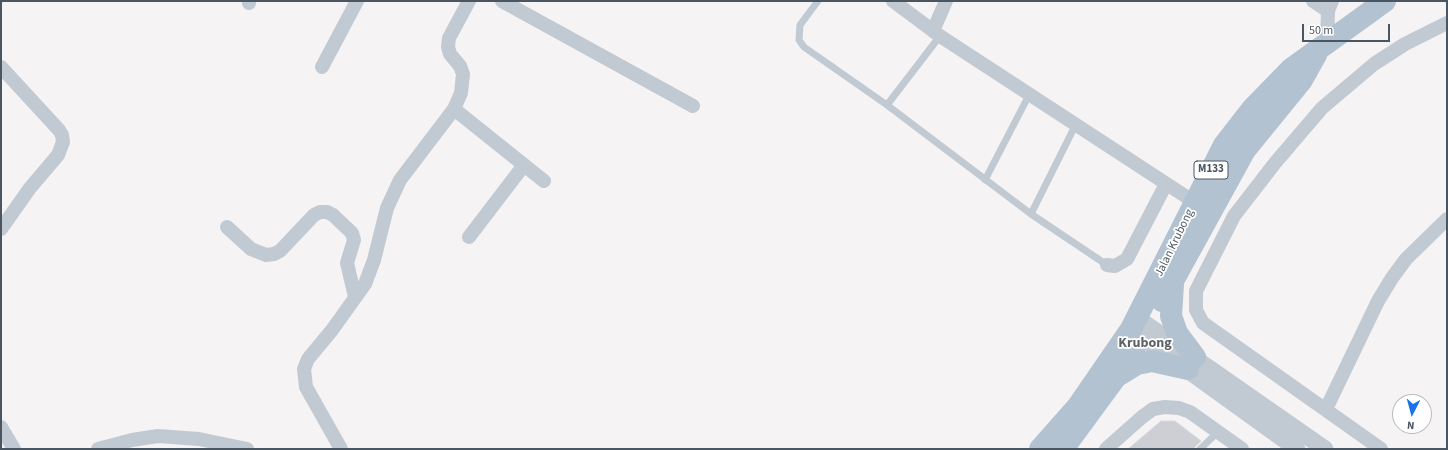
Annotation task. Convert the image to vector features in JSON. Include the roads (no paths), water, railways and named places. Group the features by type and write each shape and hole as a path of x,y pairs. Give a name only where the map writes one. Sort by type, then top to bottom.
{"main road":[{"name":"Jalan Krubong","path":"1063,449 1116,377 1139,327 1203,207 1245,150 1302,80 1323,46 1385,1"},
{"name":"Jalan Krubong","path":"1040,449 1078,406 1174,279 1203,207"},
{"path":"1116,377 1138,364 1152,362 1192,363 1177,333 1171,316 1174,279"}],"street":[{"path":"322,67 357,1"},
{"path":"341,449 306,387 304,369 308,359 332,330 365,284 374,260 387,208 396,186 454,109 461,93 463,74 460,66 450,54 448,47 449,38 469,1"},
{"path":"502,1 693,106"},
{"path":"893,1 937,34 1028,95 1203,207"},
{"path":"937,34 946,1"},
{"path":"1313,1 1330,6 1323,46"},
{"path":"1381,449 1203,323 1196,310 1196,291 1234,216 1274,163 1322,108 1374,64 1405,44 1447,23"},
{"path":"1,67 59,130 62,135 62,142 58,155 30,188 1,229"},
{"path":"454,109 544,180"},
{"path":"468,237 524,165"},
{"path":"1107,265 1115,266 1127,259 1166,184"},
{"path":"227,227 250,249 266,255 274,254 280,251 314,215 320,212 327,212 333,215 352,233 354,240 347,263 356,297"},
{"path":"1326,409 1378,301 1392,278 1406,259 1447,219"},
{"path":"1139,327 1324,449"},
{"path":"1192,363 1297,449"},
{"path":"1106,449 1142,416 1153,409 1165,407 1179,408 1190,412 1242,449"},
{"path":"1,427 14,449"},
{"path":"98,449 132,440 158,436 199,439 247,449"}],"lane":[{"path":"818,1 800,25 799,40 804,47 888,105 1031,214 1107,265"},
{"path":"888,105 937,34"},
{"path":"985,180 1028,95"},
{"path":"1031,214 1075,126"},
{"path":"1200,449 1218,432"}],"district":[{"name":"Krubong","path":"1145,344"}]}
